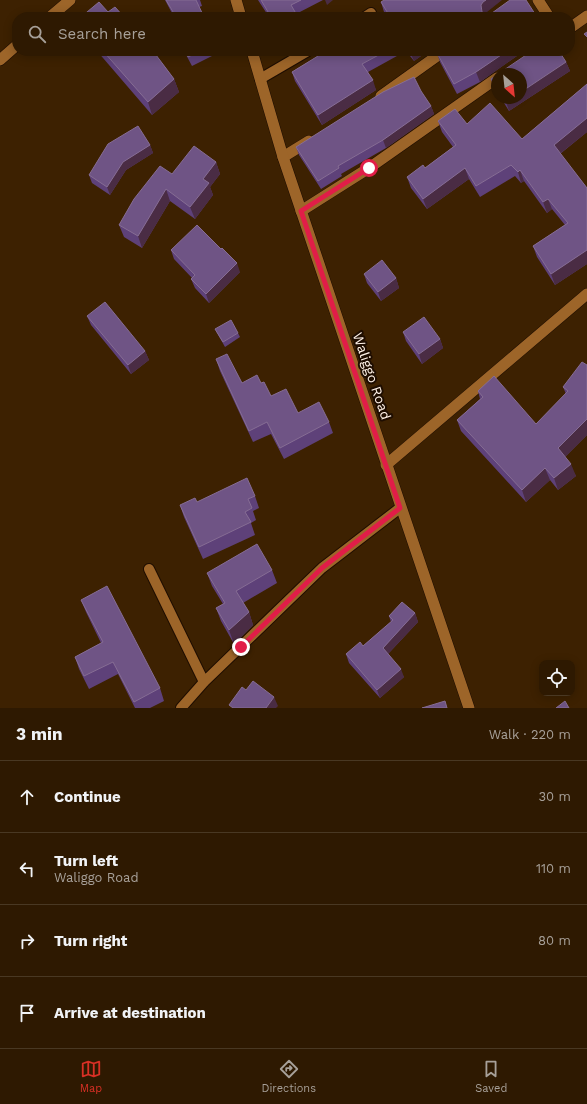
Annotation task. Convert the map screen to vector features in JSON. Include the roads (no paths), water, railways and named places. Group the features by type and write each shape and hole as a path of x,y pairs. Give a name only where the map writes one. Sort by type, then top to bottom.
{"street":[{"path":"56,12 70,0"},
{"path":"236,0 240,12"},
{"path":"538,0 546,12"},
{"path":"575,24 587,16"},
{"path":"0,60 12,49"},
{"name":"Waliggo Road","path":"253,56 283,157 400,508 421,562 469,708"},
{"path":"371,102 437,56"},
{"path":"301,211 369,168 491,82"},
{"path":"283,157 317,136"},
{"path":"386,465 587,294"}],"lane":[{"path":"260,79 299,56"},
{"path":"181,708 204,682 322,568 400,508"},
{"path":"149,569 204,682"}]}
